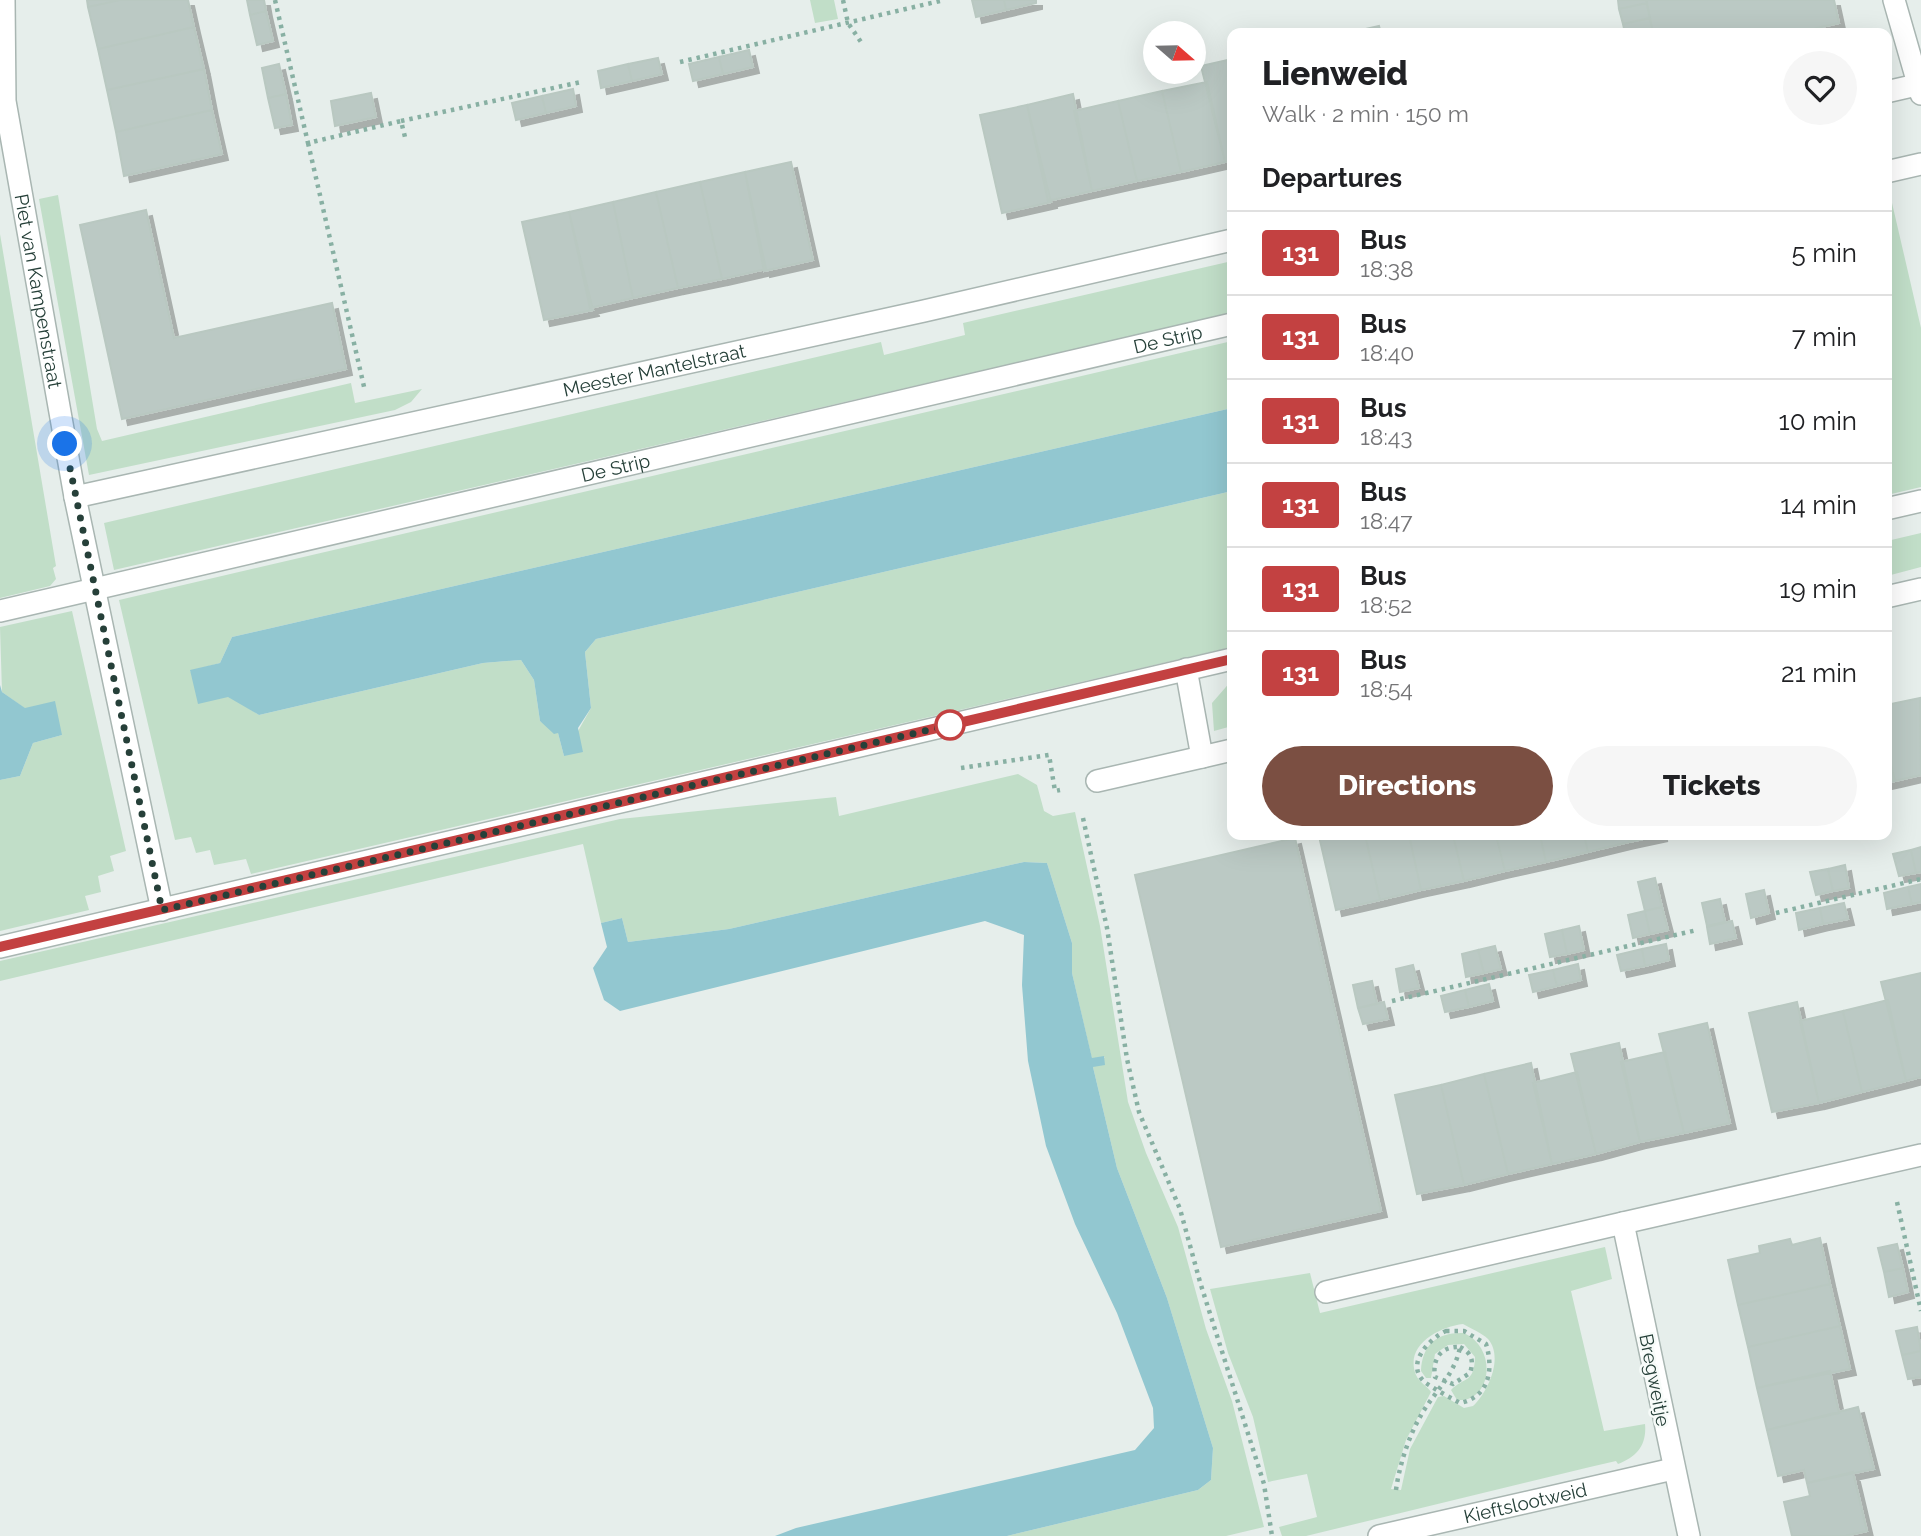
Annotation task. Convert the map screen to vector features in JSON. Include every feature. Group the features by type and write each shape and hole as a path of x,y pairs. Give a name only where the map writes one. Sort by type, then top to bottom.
{"street":[{"name":"Piet van Kampenstraat","path":"4,0 5,101 75,496 162,910"},
{"path":"1892,91 1921,88 1894,0"},
{"path":"1892,171 1921,164"},
{"name":"Meester Mantelstraat","path":"75,496 924,311 1227,241"},
{"name":"De Strip","path":"0,611 1227,325"},
{"path":"1892,508 1921,501"},
{"path":"1892,596 1921,589"},
{"path":"0,947 1227,660"},
{"path":"1186,669 1202,757"},
{"path":"1087,783 1227,751"},
{"path":"1326,1292 1921,1155"},
{"name":"Bregweitje","path":"1623,1223 1689,1536"},
{"name":"Kieftslootweid","path":"1385,1534 1673,1469"}],"path":[{"path":"275,0 365,393"},
{"path":"843,0 848,23 861,42"},
{"path":"680,61 944,0"},
{"path":"308,143 581,82"},
{"path":"401,121 405,137"},
{"path":"961,768 1049,755 1055,791 1087,783 1127,1059 1139,1112 1180,1209 1199,1282 1264,1483 1272,1536"},
{"path":"1776,913 1921,879"},
{"path":"1392,1001 1697,930"},
{"path":"1888,1163 1921,1311"},
{"path":"1457,1330 1474,1335 1486,1345 1491,1369 1482,1393 1460,1403 1439,1390 1420,1375 1418,1364 1426,1344 1440,1334 1457,1330"},
{"path":"1385,1534 1410,1438 1445,1379 1457,1365 1460,1347"},
{"path":"1460,1347 1470,1354 1473,1361 1469,1373 1453,1384 1435,1377 1436,1359 1446,1349 1460,1347"}],"green space":[{"path":"810,0 834,0 838,19 815,23"},
{"path":"58,195 97,429 102,441 351,383 355,403 422,389 411,402 395,410 89,475 39,199"},
{"path":"1892,203 1921,328 1921,487 1892,494"},
{"path":"0,234 56,579 50,586 0,598"},
{"path":"1227,262 1227,314 114,570 104,523 881,342 884,355 965,335 963,323"},
{"path":"1227,342 1227,409 232,637 220,663 190,671 259,715 483,663 521,660 534,680 540,721 558,733 564,756 591,708 585,652 596,639 1227,492 1227,648 251,874 246,859 214,865 210,850 196,853 191,837 175,840 119,600"},
{"path":"1921,533 1921,567 1892,575 1892,540"},
{"path":"72,611 126,851 110,856 114,871 98,876 101,892 85,896 89,910 0,931 0,780 20,776 33,743 62,735 2,692 0,627"},
{"path":"1227,686 1227,727 1214,731 1212,703"},
{"path":"1018,774 1037,785 1044,811 1053,816 1075,812 1100,926 1128,1102 1146,1153 1178,1227 1206,1329 1232,1401 1264,1527 1226,1536 1007,1536 1198,1490 1211,1480 1213,1448 1167,1298 1117,1168 1093,1067 1105,1057 1092,1059 1072,973 1072,943 1047,863 1024,862 729,929 628,942 622,918 601,923 583,844 0,981 0,961 620,819 836,797 839,816"},
{"path":"1605,1247 1612,1279 1571,1291 1604,1431 1645,1424 1642,1444 1631,1458 1618,1464 1616,1461 1306,1536 1282,1536 1279,1527 1317,1517 1307,1474 1268,1482 1253,1417 1228,1353 1210,1289 1310,1273 1320,1313","holes":["1463,1324 1488,1339 1493,1346 1495,1355 1489,1383 1473,1406 1464,1408 1444,1396 1438,1397 1410,1449 1401,1490 1391,1489 1406,1440 1431,1392 1416,1375 1415,1355 1426,1339 1444,1329"]},
{"path":"1464,1333 1475,1340 1482,1350 1486,1373 1484,1384 1478,1393 1469,1399 1457,1400 1451,1390 1471,1376 1474,1366 1475,1357 1464,1344 1448,1345 1435,1354 1431,1378 1426,1378 1421,1371 1424,1354 1433,1342 1439,1337"}],"water":[{"path":"1227,409 1227,492 596,639 585,652 591,708 578,728 583,752 564,756 558,733 554,734 540,721 534,680 521,660 483,663 259,715 228,697 198,704 190,670 220,663 232,637"},
{"path":"0,685 2,692 25,708 55,701 62,735 33,743 20,776 0,780"},
{"path":"1024,862 1047,863 1072,943 1072,973 1092,1058 1104,1056 1105,1065 1093,1067 1117,1168 1167,1298 1213,1448 1211,1480 1198,1490 1007,1536 775,1536 796,1528 1135,1450 1154,1428 1153,1408 1117,1313 1075,1224 1046,1146 1028,1061 1022,985 1024,935 985,921 620,1011 604,1000 593,968 607,947 601,923 622,918 628,942 729,929"}],"building":[{"path":"87,0 120,0 88,7"},
{"path":"120,0 188,0 194,27 98,49 88,7"},
{"path":"247,0 264,0 266,11 250,15"},
{"path":"972,0 1004,0 1006,10 976,17"},
{"path":"1004,0 1036,0 1036,3 1006,10"},
{"path":"1618,0 1646,0 1647,3 1619,9"},
{"path":"1646,0 1834,0 1839,23 1818,28 1652,28"},
{"path":"1647,3 1650,18 1623,24 1619,9"},
{"path":"266,11 273,41 257,45 250,15"},
{"path":"1650,18 1652,28 1624,28 1623,24"},
{"path":"194,27 204,69 107,90 98,49"},
{"path":"749,50 753,67 723,74 719,57"},
{"path":"719,57 723,74 693,81 689,64"},
{"path":"658,58 662,74 632,81 628,64"},
{"path":"1227,60 1227,161 1206,84 1206,65"},
{"path":"279,64 286,94 268,98 262,68"},
{"path":"628,64 632,81 601,88 598,71"},
{"path":"204,69 212,110 116,132 107,90"},
{"path":"1206,82 1225,162 1181,172 1162,91"},
{"path":"573,89 576,106 546,113 542,96"},
{"path":"1162,91 1181,172 1137,181 1118,101"},
{"path":"371,93 376,117 335,126 331,101"},
{"path":"286,94 292,125 275,128 268,98"},
{"path":"1073,94 1092,191 1048,201 1027,105"},
{"path":"542,96 546,113 516,120 512,103"},
{"path":"1118,101 1137,181 1092,191 1074,111"},
{"path":"1027,105 1051,202 1002,213 980,115"},
{"path":"212,110 222,154 124,176 116,132"},
{"path":"791,162 813,260 764,271 745,172"},
{"path":"745,172 766,269 722,279 700,182"},
{"path":"700,182 722,279 678,288 656,192"},
{"path":"656,192 678,288 633,298 613,202"},
{"path":"613,202 633,298 590,308 569,212"},
{"path":"146,210 174,338 332,303 346,369 122,419 80,225"},
{"path":"569,212 593,310 544,320 522,222"},
{"path":"1920,698 1921,775 1895,781 1892,768 1892,704"},
{"path":"1295,840 1381,1211 1221,1247 1135,875"},
{"path":"1320,840 1366,840 1380,900 1336,910"},
{"path":"1366,840 1410,840 1421,890 1380,900"},
{"path":"1410,840 1454,840 1464,881 1421,890"},
{"path":"1454,840 1497,840 1505,871 1464,881"},
{"path":"1497,840 1541,840 1546,862 1505,871"},
{"path":"1541,840 1585,840 1588,852 1546,862"},
{"path":"1585,840 1629,842 1588,852"},
{"path":"1921,847 1921,872 1916,873 1911,850"},
{"path":"1911,850 1916,873 1899,876 1893,854"},
{"path":"1845,865 1849,888 1833,891 1828,869"},
{"path":"1828,869 1833,891 1816,895 1810,872"},
{"path":"1655,878 1662,907 1645,911 1638,882"},
{"path":"1921,884 1921,902 1912,904 1908,887"},
{"path":"1908,887 1912,904 1887,909 1884,893"},
{"path":"1764,890 1769,913 1751,918 1746,894"},
{"path":"1720,899 1725,922 1707,926 1702,903"},
{"path":"1844,903 1848,919 1823,924 1820,908"},
{"path":"1662,907 1668,930 1650,934 1645,911"},
{"path":"1820,908 1823,924 1799,930 1796,913"},
{"path":"1645,911 1650,934 1633,938 1628,915"},
{"path":"1732,921 1736,938 1710,944 1707,927"},
{"path":"1579,926 1584,950 1567,954 1562,930"},
{"path":"1562,930 1567,954 1550,957 1545,934"},
{"path":"1666,944 1669,960 1645,966 1642,949"},
{"path":"1495,946 1501,969 1484,973 1478,950"},
{"path":"1642,949 1645,966 1621,971 1617,955"},
{"path":"1478,950 1484,973 1466,977 1462,954"},
{"path":"1578,964 1581,980 1557,986 1553,970"},
{"path":"1413,965 1419,988 1400,992 1396,969"},
{"path":"1553,970 1557,986 1533,992 1529,975"},
{"path":"1921,973 1921,1077 1906,1081 1881,982"},
{"path":"1372,981 1377,1004 1358,1008 1353,985"},
{"path":"1489,984 1493,1001 1469,1007 1465,990"},
{"path":"1465,990 1469,1007 1445,1012 1441,996"},
{"path":"1888,1000 1906,1081 1862,1092 1843,1011"},
{"path":"1384,1002 1388,1019 1363,1024 1358,1008"},
{"path":"1797,1002 1819,1103 1772,1112 1749,1013"},
{"path":"1843,1011 1862,1092 1819,1103 1800,1021"},
{"path":"1707,1023 1730,1123 1684,1133 1659,1034"},
{"path":"1619,1043 1640,1142 1596,1154 1571,1054"},
{"path":"1665,1052 1684,1133 1640,1142 1621,1062"},
{"path":"1531,1063 1552,1164 1508,1174 1484,1074"},
{"path":"1577,1072 1596,1154 1552,1164 1533,1083"},
{"path":"1484,1074 1508,1174 1464,1185 1441,1085"},
{"path":"1441,1085 1464,1185 1417,1194 1395,1095"},
{"path":"1820,1238 1830,1284 1738,1305 1728,1260 1760,1253 1759,1246 1790,1239 1792,1245"},
{"path":"1897,1244 1903,1268 1884,1272 1878,1248"},
{"path":"1903,1268 1908,1292 1889,1297 1884,1272"},
{"path":"1830,1284 1840,1326 1748,1347 1738,1305"},
{"path":"1840,1326 1850,1369 1757,1388 1748,1347"},
{"path":"1917,1327 1921,1351 1902,1355 1896,1331"},
{"path":"1921,1351 1921,1377 1908,1379 1902,1355"},
{"path":"1830,1371 1839,1413 1767,1430 1757,1388"},
{"path":"1858,1407 1874,1469 1807,1483 1804,1470 1778,1476 1767,1430"},
{"path":"1853,1472 1867,1531 1845,1536 1792,1536 1784,1502 1810,1496 1807,1483"}],"bus line":[{"name":"131","path":"0,947 1227,660"}],"route":[{"path":"65,444 162,910 950,725"}]}
